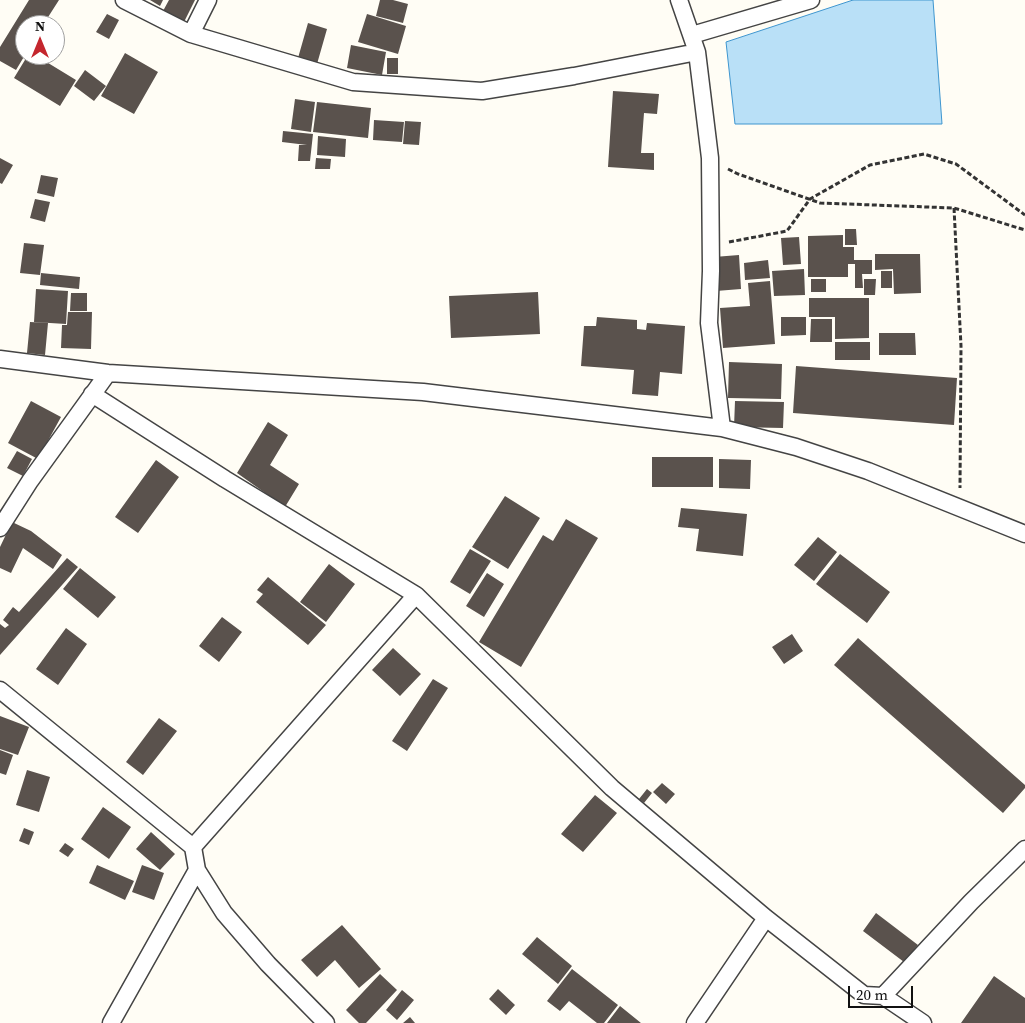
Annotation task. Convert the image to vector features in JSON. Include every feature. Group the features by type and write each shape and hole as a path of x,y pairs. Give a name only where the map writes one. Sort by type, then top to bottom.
{"street":[{"path":"124,0 192,34 353,82 482,90 574,76 697,52"},
{"path":"192,34 208,0"},
{"path":"679,0 697,52 710,158 711,245 709,324 722,428"},
{"path":"692,35 811,0"},
{"path":"0,359 108,373 423,392 722,428 796,448 859,468 1025,534"},
{"path":"0,528 30,481 108,373"},
{"path":"92,394 233,484 416,595 612,788 766,918 864,996 883,996 923,1023"},
{"path":"194,848 416,595"},
{"path":"0,690 194,848 197,870 224,913 268,964 326,1023"},
{"path":"883,996 971,902 1025,849"},
{"path":"111,1023 197,870"},
{"path":"695,1023 766,918"}],"path":[{"path":"711,245 786,231 810,200 870,165 924,154 956,164 1025,215"},
{"path":"710,158 738,174 820,203 954,208 1025,230"},
{"path":"954,208 961,346 960,508"}],"water":[{"path":"853,0 933,0 942,124 735,124 726,42"}],"building":[{"path":"29,0 59,0 49,15 20,15"},
{"path":"150,0 163,0 160,6"},
{"path":"169,0 195,0 184,22 163,11"},
{"path":"380,0 393,0 408,4 403,23 376,16"},
{"path":"107,14 119,20 109,39 96,32"},
{"path":"367,14 406,26 398,54 358,42"},
{"path":"15,23 15,65 19,65 16,70 0,61 0,47"},
{"path":"308,23 327,29 317,64 298,58"},
{"path":"351,45 386,52 382,75 347,68"},
{"path":"125,53 158,72 134,114 101,96"},
{"path":"387,58 398,58 398,74 387,74"},
{"path":"22,65 51,65 76,80 60,106 14,78"},
{"path":"85,70 106,86 94,101 74,86"},
{"path":"613,91 659,94 657,114 644,113 641,153 654,153 654,170 608,167"},
{"path":"295,99 315,102 311,132 291,129"},
{"path":"317,102 371,108 368,138 313,132"},
{"path":"374,120 404,122 402,142 373,140"},
{"path":"405,121 421,122 419,145 403,144"},
{"path":"283,131 313,134 310,161 298,161 299,145 307,145 282,142"},
{"path":"318,136 346,139 345,157 317,155"},
{"path":"0,158 13,165 2,184 0,183"},
{"path":"316,158 331,159 330,169 315,169"},
{"path":"41,175 58,178 54,197 37,193"},
{"path":"35,199 50,202 45,222 30,218"},
{"path":"845,229 856,229 857,245 845,245"},
{"path":"843,235 843,247 854,247 854,260 872,260 872,274 862,274 863,288 855,288 855,264 848,264 848,277 808,277 808,236"},
{"path":"799,237 801,264 783,265 781,238"},
{"path":"24,243 44,245 40,275 20,273"},
{"path":"875,254 920,254 921,293 894,294 893,269 875,270"},
{"path":"739,255 741,289 716,291 714,257"},
{"path":"768,260 770,278 745,280 744,263"},
{"path":"804,269 805,295 774,296 772,271"},
{"path":"881,271 892,271 892,288 881,288"},
{"path":"41,273 80,277 79,289 40,285"},
{"path":"811,279 826,279 826,292 811,292"},
{"path":"864,279 876,279 875,295 864,295"},
{"path":"770,281 775,344 723,348 720,308 750,306 748,283"},
{"path":"36,289 68,291 66,324 34,322"},
{"path":"538,292 540,334 451,338 449,296"},
{"path":"71,293 87,293 87,311 70,311"},
{"path":"809,298 869,298 869,338 835,339 835,317 809,317"},
{"path":"68,312 92,312 91,349 61,348 62,325 67,325"},
{"path":"597,317 637,320 637,329 646,330 647,323 685,326 682,374 660,372 658,396 632,394 634,370 581,366 584,326 596,326"},
{"path":"781,317 806,317 806,335 781,336"},
{"path":"811,319 832,319 832,342 810,342"},
{"path":"30,322 48,323 45,355 27,353"},
{"path":"879,333 915,333 916,355 879,355"},
{"path":"835,342 870,342 870,360 835,360"},
{"path":"729,362 782,364 781,399 728,398"},
{"path":"796,366 957,378 954,425 793,413"},
{"path":"31,401 61,417 38,459 8,443"},
{"path":"735,401 784,402 783,428 734,427"},
{"path":"268,422 288,435 270,465 299,484 285,507 237,473"},
{"path":"17,451 32,459 23,476 7,468"},
{"path":"652,457 713,457 713,487 652,487"},
{"path":"719,459 751,460 750,489 719,488"},
{"path":"156,460 179,477 138,533 115,517"},
{"path":"505,496 540,518 508,569 472,547"},
{"path":"681,508 747,514 743,556 696,551 699,529 678,527"},
{"path":"566,519 598,538 521,667 479,642 543,535 553,541"},
{"path":"12,522 31,531 62,555 53,569 23,548 11,573 0,568 0,547"},
{"path":"818,537 837,552 814,581 794,565"},
{"path":"470,549 491,561 470,594 450,582"},
{"path":"840,554 890,592 867,623 816,584"},
{"path":"67,558 78,567 0,655 0,624 5,628 9,625 3,620 13,607 19,612"},
{"path":"329,564 355,584 326,622 300,602"},
{"path":"80,568 116,597 98,618 63,589"},
{"path":"487,573 504,584 484,617 466,606"},
{"path":"268,577 326,625 308,645 256,602 263,594 257,590"},
{"path":"222,617 242,632 219,662 199,646"},
{"path":"66,628 87,644 58,685 36,669"},
{"path":"792,634 803,651 784,664 772,647"},
{"path":"858,638 1025,785 1025,788 1003,813 834,665"},
{"path":"393,648 421,674 400,696 372,670"},
{"path":"433,679 448,688 407,751 392,741"},
{"path":"0,716 29,727 18,755 0,749"},
{"path":"159,718 177,731 143,775 126,762"},
{"path":"0,750 13,755 6,775 0,773"},
{"path":"27,770 50,777 39,812 16,805"},
{"path":"662,783 675,794 666,804 653,792"},
{"path":"647,789 652,793 644,803 639,799"},
{"path":"595,795 617,813 583,852 561,834"},
{"path":"103,807 131,827 109,859 81,839"},
{"path":"24,828 34,832 29,845 19,841"},
{"path":"151,832 175,854 160,870 136,849"},
{"path":"65,843 74,849 68,857 59,851"},
{"path":"97,865 134,881 125,900 89,883"},
{"path":"142,865 164,873 154,900 132,892"},
{"path":"876,913 918,945 904,962 863,931"},
{"path":"342,925 381,969 359,988 335,960 317,977 301,960"},
{"path":"537,937 572,966 558,984 522,954"},
{"path":"572,969 618,1005 604,1023 597,1023 569,1001 560,1011 547,1001"},
{"path":"380,974 397,990 366,1023 359,1023 346,1010"},
{"path":"994,976 1025,998 1025,1023 961,1023"},
{"path":"498,989 515,1005 506,1015 489,999"},
{"path":"402,990 414,1000 397,1020 386,1010"},
{"path":"620,1006 641,1023 607,1023"},
{"path":"410,1017 415,1023 403,1023"}]}
